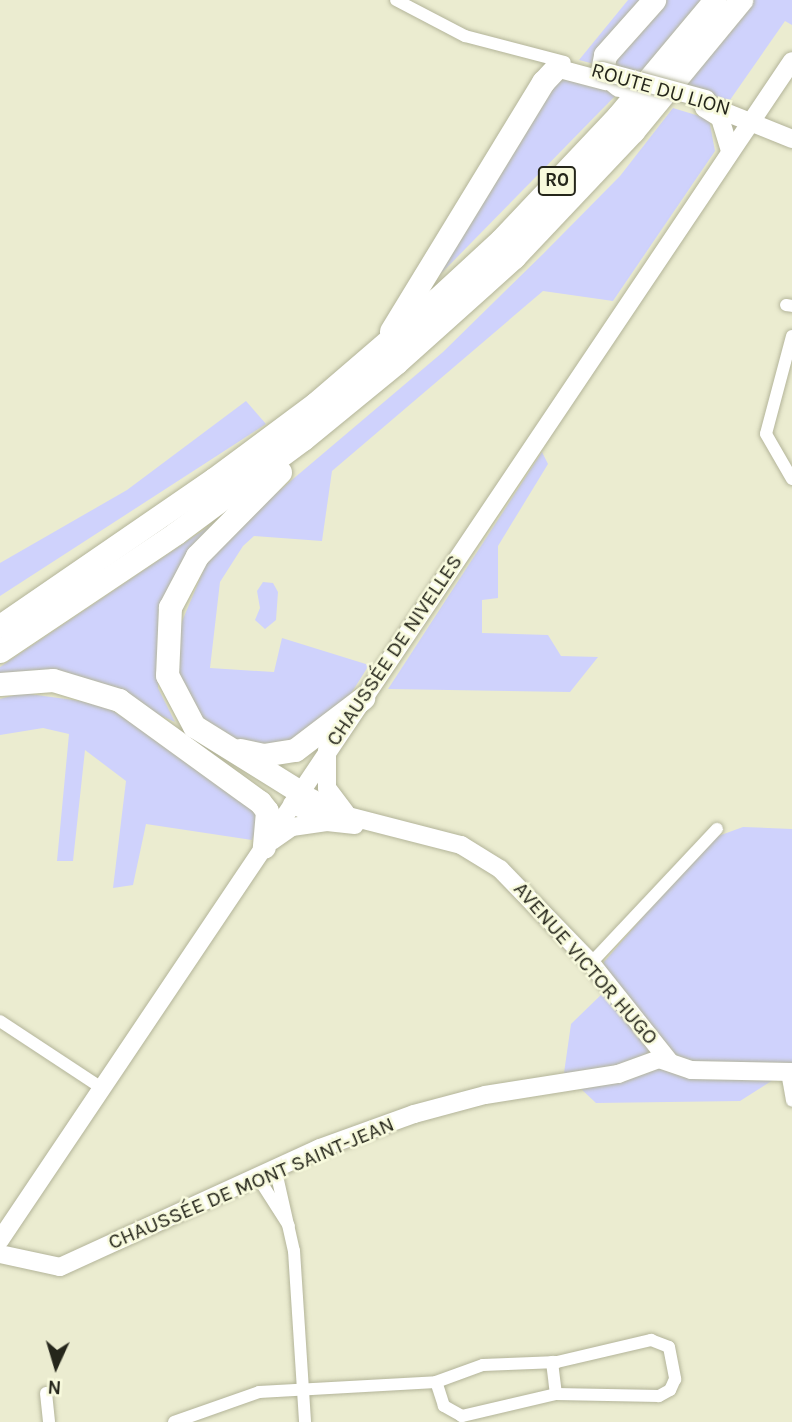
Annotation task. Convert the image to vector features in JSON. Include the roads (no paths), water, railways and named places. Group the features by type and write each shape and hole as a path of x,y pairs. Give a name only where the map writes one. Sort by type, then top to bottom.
{"highway":[{"path":"609,79 605,55 654,0"},
{"name":"R0","path":"0,626 215,480 383,346 501,240 618,116 715,0"},
{"name":"R0","path":"0,651 166,540 303,439 514,257 633,131 741,0"},
{"path":"383,346 543,82 562,66"},
{"path":"296,798 194,726 167,675 170,607 197,556 295,458 303,439"},
{"path":"0,611 29,594 62,585"},
{"path":"0,684 53,680 96,691 118,700 245,787 267,811 264,847"},
{"path":"223,746 263,755 295,750 363,698"},
{"path":"192,750 296,798"}],"main road":[{"name":"CHAUSSÉE DE NIVELLES","path":"0,1240 792,61"},
{"name":"ROUTE DU LION","path":"562,66 733,107 751,120 792,139"},
{"name":"ROUTE DU LION","path":"700,101 720,118 730,151"},
{"path":"327,750 327,788 348,816"},
{"name":"AVENUE VICTOR HUGO","path":"296,798 348,816 461,845 500,869 591,963 669,1061"},
{"name":"AVENUE VICTOR HUGO","path":"296,798 327,822"},
{"name":"AVENUE VICTOR HUGO","path":"264,847 292,827 327,822 383,824"},
{"name":"CHAUSSÉE DE MONT SAINT-JEAN","path":"0,1254 54,1268 275,1167 370,1128 460,1101 669,1061 691,1070 790,1072"}],"street":[{"name":"ROUTE DU LION","path":"396,0 465,36 562,66"},
{"path":"792,336 766,434 792,480"},
{"path":"591,963 717,829"},
{"path":"0,1021 103,1089"},
{"path":"790,1072 792,1101"},
{"path":"275,1167 289,1226 299,1289 305,1422"},
{"path":"257,1175 289,1226"},
{"path":"174,1422 259,1392 436,1382 489,1364 552,1362 659,1340 671,1350 675,1373 672,1387 659,1396 556,1394 462,1416 444,1406 436,1382"},
{"path":"552,1362 556,1394"},
{"path":"46,1393 49,1422"}]}
